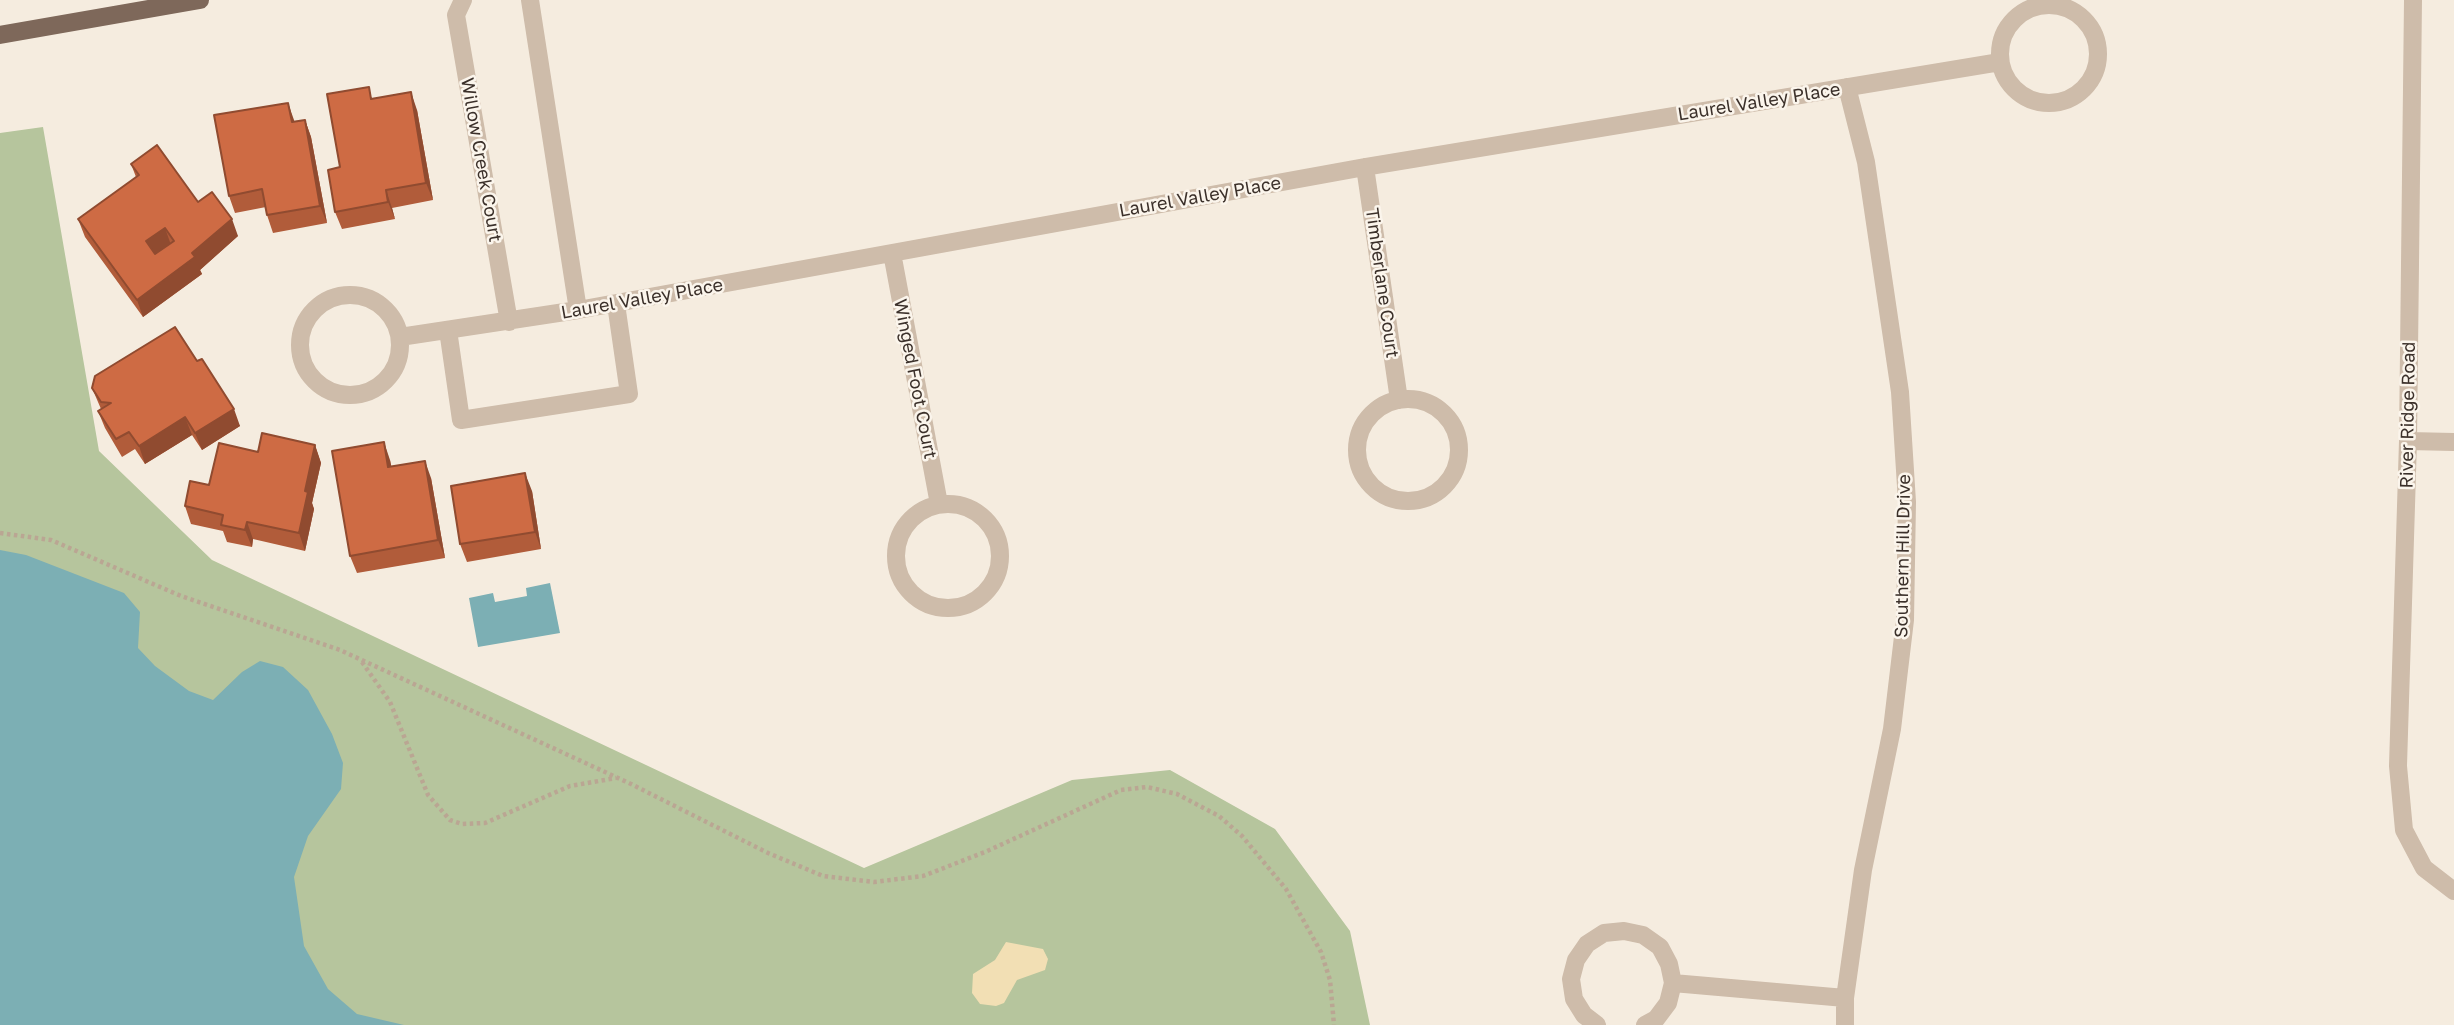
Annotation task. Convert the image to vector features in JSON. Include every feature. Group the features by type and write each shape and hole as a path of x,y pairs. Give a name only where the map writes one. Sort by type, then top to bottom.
{"main road":[{"path":"0,35 200,0"}],"street":[{"name":"Willow Creek Court","path":"463,0 456,15 509,321"},
{"path":"530,0 578,310"},
{"name":"River Ridge Road","path":"2413,0 2408,441 2398,766 2403,830 2424,868 2454,891"},
{"path":"2040,5 2059,6 2076,13 2090,27 2097,45 2097,64 2089,82 2076,95 2057,102 2038,102 2020,94 2007,80 2000,62 2000,43 2008,26 2022,12 2040,5"},
{"name":"Laurel Valley Place","path":"400,337 615,304 1366,167 2000,62"},
{"name":"Southern Hill Drive","path":"1845,1025 1845,999 1863,870 1892,729 1905,620 1907,502 1898,379 1866,162 1847,88"},
{"name":"Timberlane Court","path":"1366,167 1399,400"},
{"name":"Winged Foot Court","path":"892,253 939,504"},
{"path":"342,294 362,295 380,304 393,318 400,337 399,357 391,375 376,389 357,395 337,394 319,386 306,371 299,352 300,333 308,314 323,301 342,294"},
{"path":"448,330 461,420 629,394 615,304"},
{"path":"1399,400 1419,400 1437,408 1451,423 1459,441 1458,461 1450,479 1436,493 1417,501 1397,500 1379,492 1365,478 1357,459 1358,439 1366,421 1380,407 1399,400"},
{"path":"2408,441 2454,442"},
{"path":"939,504 959,505 978,513 992,528 1000,547 999,567 991,586 976,601 957,608 936,607 917,599 903,584 896,565 896,545 905,526 919,511 939,504"},
{"path":"1597,1025 1584,1015 1574,999 1571,979 1576,960 1587,944 1604,933 1624,931 1643,935 1660,947 1670,964 1673,983 1668,1003 1656,1018 1645,1025"},
{"path":"1673,983 1845,999"}],"path":[{"path":"0,533 51,540 181,596 303,636 359,659 616,778 803,869 835,878 874,882 923,876 1121,790 1147,787 1177,794 1219,816 1242,836 1286,889 1321,953 1330,980 1334,1025"},
{"path":"359,659 390,702 428,795 450,820 461,824 485,823 570,786 616,778"}],"green space":[{"path":"43,127 99,451 212,560 864,868 1072,780 1170,770 1275,829 1350,931 1370,1025 0,1025 0,133"}],"sand":[{"path":"1006,942 1043,949 1048,959 1045,970 1017,980 1004,1003 996,1006 980,1004 972,993 973,974 995,960"}],"water":[{"path":"0,550 26,555 124,593 140,612 138,648 155,666 189,691 213,700 242,672 260,661 283,667 308,690 332,734 343,763 341,789 308,836 294,877 304,946 328,989 357,1014 404,1025 0,1025"},
{"path":"550,583 560,633 478,647 469,598 493,593 495,602 527,596 526,588"}],"building":[{"path":"369,87 371,99 411,92 426,183 386,190 388,202 335,212 328,170 340,167 327,94"},
{"path":"288,103 292,122 305,120 320,206 267,215 262,189 229,196 214,115"},
{"path":"157,145 198,202 212,192 232,219 192,253 195,257 137,300 78,219 139,175 131,164","holes":["165,228 174,241 155,254 146,241"]},
{"path":"175,327 197,361 202,359 234,409 195,433 185,417 139,446 129,432 116,439 98,411 111,403 101,402 92,388 95,376"},
{"path":"262,433 315,445 299,533 247,522 245,530 221,525 223,515 185,506 190,481 209,485 219,443 258,452"},
{"path":"384,442 388,467 425,461 438,540 350,556 332,451"},
{"path":"525,473 535,532 460,544 451,486"}]}
